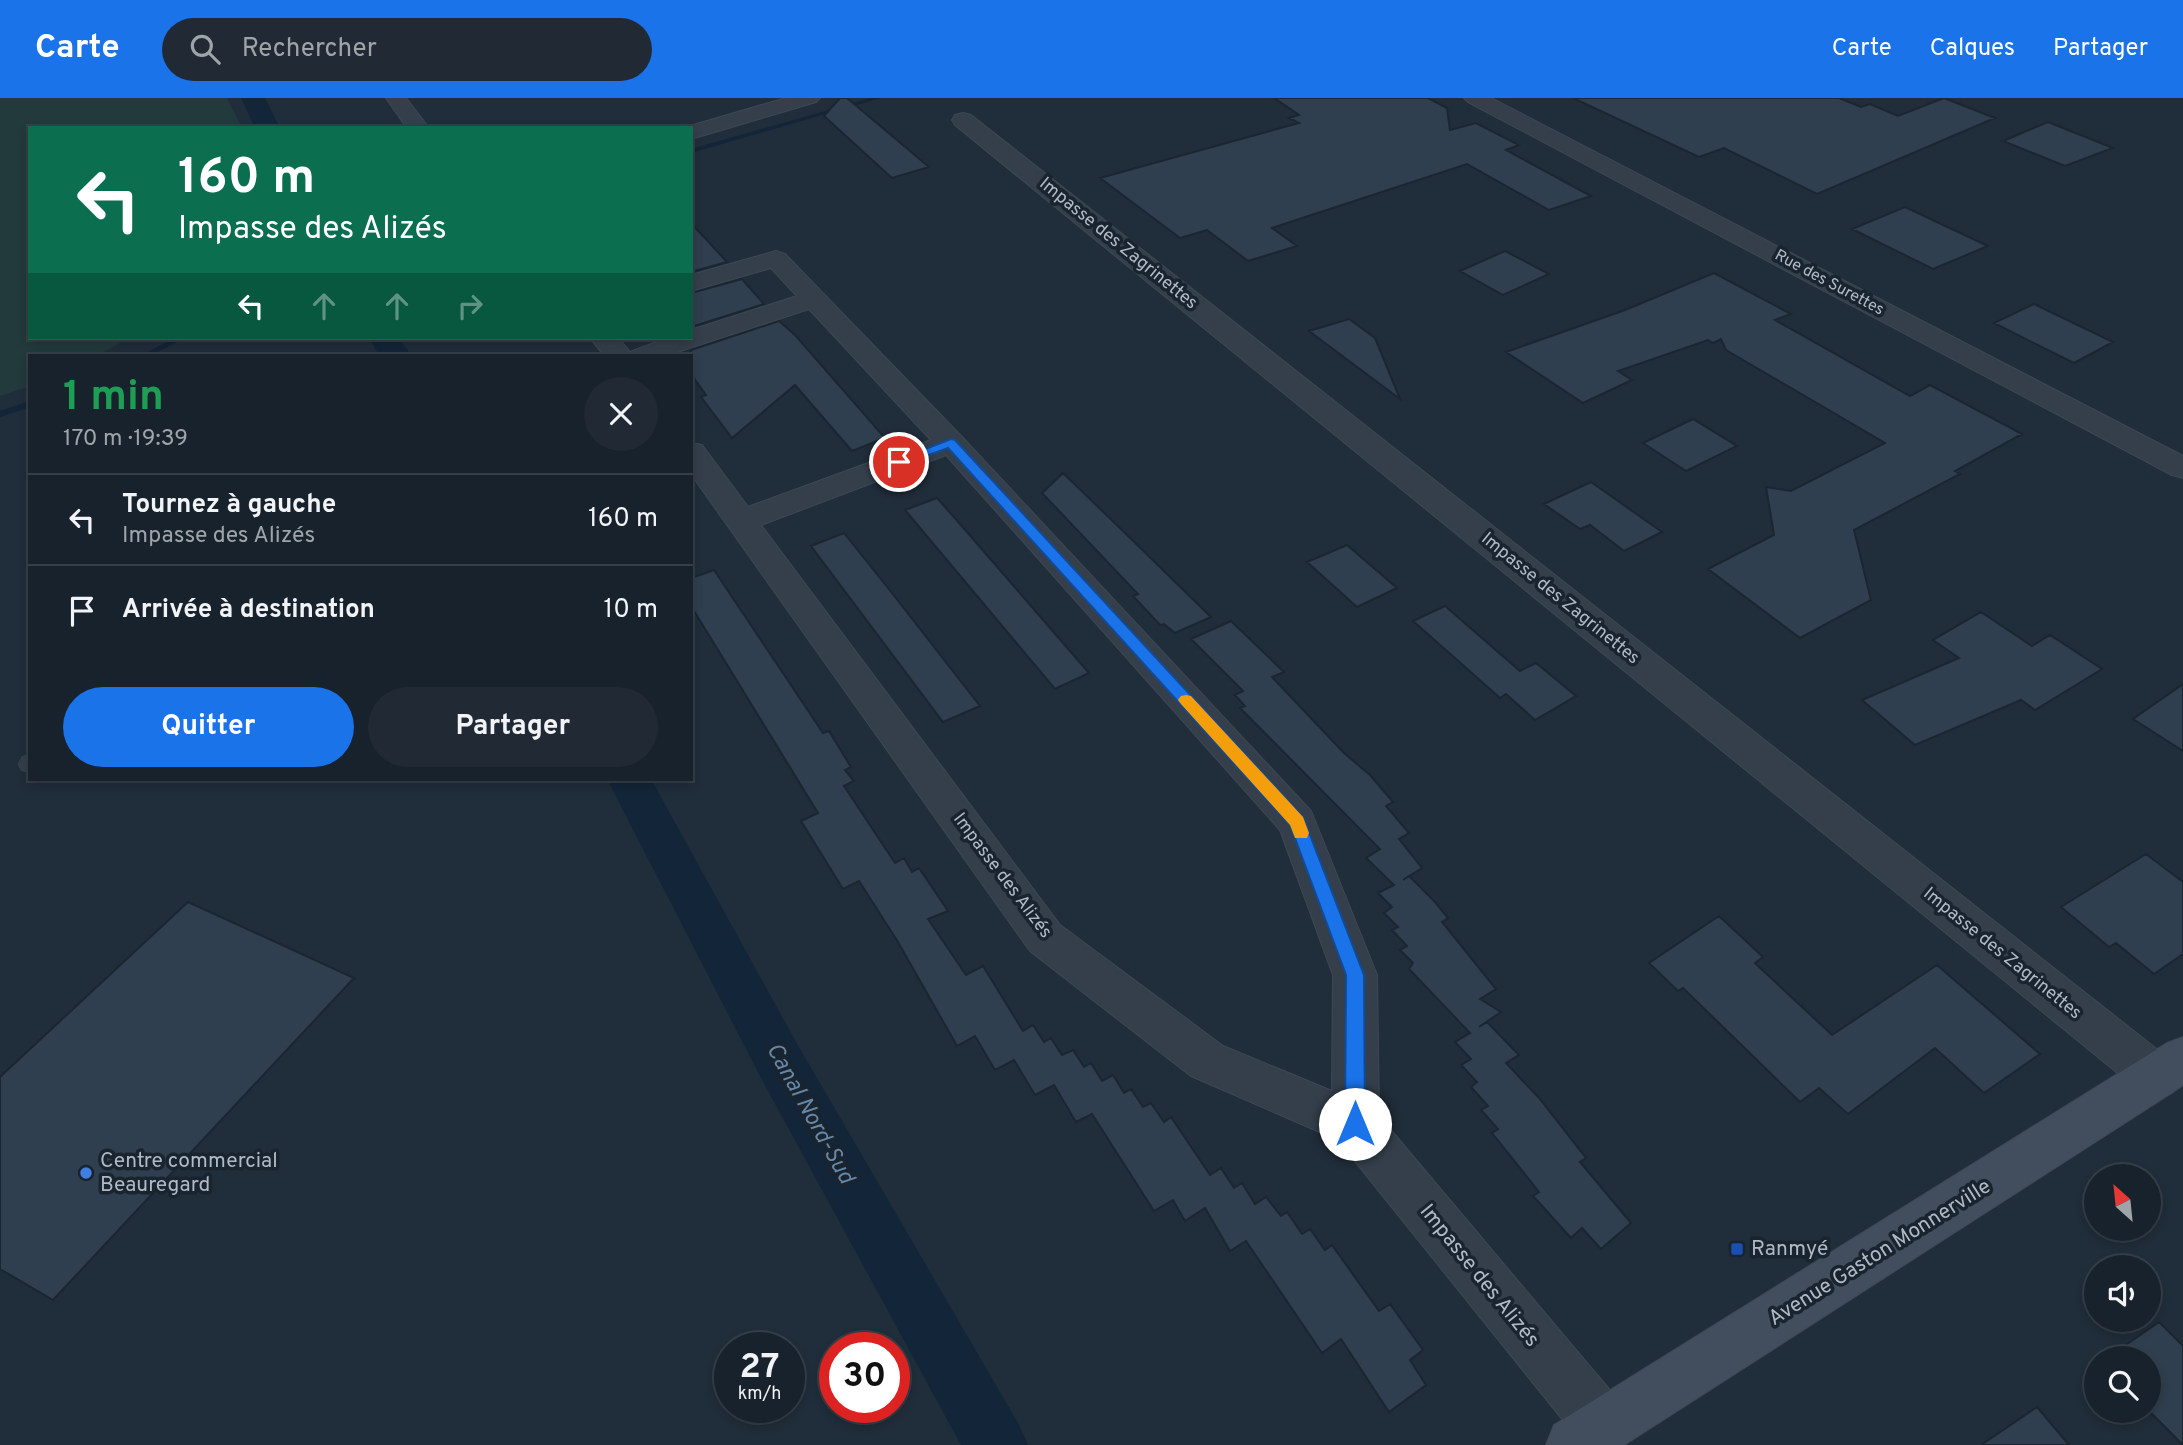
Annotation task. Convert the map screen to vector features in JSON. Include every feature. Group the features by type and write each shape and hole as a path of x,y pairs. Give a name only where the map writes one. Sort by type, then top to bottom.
{"main road":[{"name":"Avenue Gaston Monnerville","path":"1589,1436 2170,1068"}],"street":[{"path":"693,131 809,98"},
{"name":"Rue des Surettes","path":"1475,98 2182,466"},
{"path":"396,99 416,126"},
{"name":"Impasse des Zagrinettes","path":"963,120 2170,1068"},
{"path":"693,281 776,258 951,443 1297,822 1355,975 1355,1124"},
{"path":"693,338 814,299"},
{"path":"606,340 617,354"},
{"path":"644,354 687,340"},
{"path":"743,520 951,443"},
{"name":"Impasse des Alizés","path":"693,455 1045,938 1207,1061 1355,1124 1589,1436"}],"green space":[{"path":"0,98 227,98 241,126 28,126 28,340 125,340 100,354 28,354 28,387 0,396"}],"building":[{"path":"840,98 847,98 929,167 892,178 824,116"},
{"path":"1274,98 1428,98 1447,108 1450,130 1476,123 1519,145 1506,150 1591,196 1549,210 1467,164 1272,228 1297,246 1248,261 1207,230 1180,238 1100,178 1299,123 1289,118 1299,115"},
{"path":"1573,98 1839,98 1861,107 1870,104 1898,116 1944,98 1995,118 1817,194 1724,148 1699,157"},
{"path":"2048,122 2113,148 2065,166 2003,141"},
{"path":"1905,207 1988,246 1933,269 1852,229"},
{"path":"693,225 727,262 693,271"},
{"path":"1505,251 1549,274 1503,295 1460,271"},
{"path":"1714,273 1791,314 1775,320 1910,396 1930,385 2022,434 1955,471 1960,474 1854,530 1871,600 1800,638 1708,569 1774,535 1766,487 1791,491 1885,443 1726,350 1721,339 1713,343 1708,340 1618,371 1632,380 1583,403 1506,352 1625,310"},
{"path":"742,279 764,304 693,326 693,292"},
{"path":"2034,304 2113,342 2074,363 1994,323"},
{"path":"1349,319 1375,338 1400,399 1309,331"},
{"path":"779,321 795,335 885,438 852,451 795,385 732,438 701,397 706,395 693,377 691,350"},
{"path":"1693,419 1737,446 1686,471 1643,443"},
{"path":"1063,473 1211,617 1175,633 1164,624 1160,625 1133,596 1138,594 1042,493"},
{"path":"1591,482 1662,532 1624,551 1590,525 1580,529 1544,504"},
{"path":"937,498 1089,673 1055,689 905,510"},
{"path":"844,533 980,706 943,722 811,546"},
{"path":"1347,545 1397,588 1357,607 1307,562"},
{"path":"714,570 823,733 829,731 851,767 845,770 854,781 844,786 895,863 904,858 912,872 919,868 948,911 928,919 966,975 983,966 1023,1031 1033,1025 1044,1042 1051,1038 1062,1055 1073,1050 1084,1067 1091,1063 1102,1081 1113,1075 1124,1093 1131,1089 1143,1107 1151,1103 1164,1122 1171,1117 1210,1175 1221,1168 1234,1188 1242,1183 1255,1204 1266,1197 1281,1216 1287,1212 1302,1234 1310,1229 1325,1250 1332,1245 1379,1311 1390,1304 1423,1350 1410,1360 1426,1385 1389,1412 1341,1339 1322,1353 1246,1241 1230,1251 1205,1208 1185,1221 1173,1200 1154,1211 1092,1114 1076,1122 1054,1085 1035,1095 1014,1060 995,1070 975,1036 957,1046 898,942 859,881 843,889 801,821 818,813 693,609 693,577"},
{"path":"1445,606 1520,671 1536,663 1576,696 1535,720 1506,694 1500,698 1413,621"},
{"path":"1981,612 2032,646 2050,635 2102,669 2035,710 2021,700 1915,745 1862,700 1959,658 1933,640"},
{"path":"1231,621 1284,672 1272,677 1344,753 1370,775 1393,802 1386,806 1409,833 1399,839 1422,868 1409,876 1448,918 1442,922 1496,989 1480,999 1501,1012 1479,1027 1487,1022 1519,1055 1506,1063 1539,1098 1586,1158 1580,1162 1631,1223 1601,1249 1582,1228 1571,1238 1533,1196 1539,1192 1492,1133 1498,1129 1481,1110 1488,1106 1471,1087 1477,1082 1461,1065 1471,1059 1455,1042 1470,1033 1409,969 1413,963 1400,950 1407,946 1392,930 1398,927 1384,913 1392,907 1378,893 1394,885 1366,858 1380,849 1240,708 1245,706 1235,695 1243,691 1191,639"},
{"path":"2183,684 2183,751 2133,719"},
{"path":"2146,854 2183,882 2183,954 2154,974 2116,943 2109,947 2061,907"},
{"name":"Centre commercial Beauregard","path":"188,902 354,978 53,1300 0,1269 0,1077"},
{"path":"1719,916 1763,957 1755,963 1832,1035 1937,965 2040,1054 1984,1093 1935,1048 1848,1114 1819,1088 1800,1102 1683,988 1678,991 1649,963"},
{"path":"2161,1324 2183,1346 2183,1445 2161,1423 2161,1346 2124,1346 2145,1332 2161,1332"},
{"path":"2037,1407 2069,1445 1981,1445"}],"waterway":[{"name":"Canal Nord-Sud","path":"253,98 267,126"},
{"path":"693,150 878,98"},
{"path":"147,354 177,340"},
{"name":"Canal Nord-Sud","path":"385,340 394,354"},
{"path":"0,414 28,405"},
{"name":"Canal Nord-Sud","path":"630,781 778,1059 996,1445"}],"slow traffic":[{"path":"1186,700 1297,822 1301,833"}],"place":[{"name":"Centre commercial Beauregard","path":"86,1173"},
{"name":"Ranmyé","path":"1737,1249"}],"route":[{"path":"899,462 951,443 1297,822 1355,975 1355,1124"}]}
